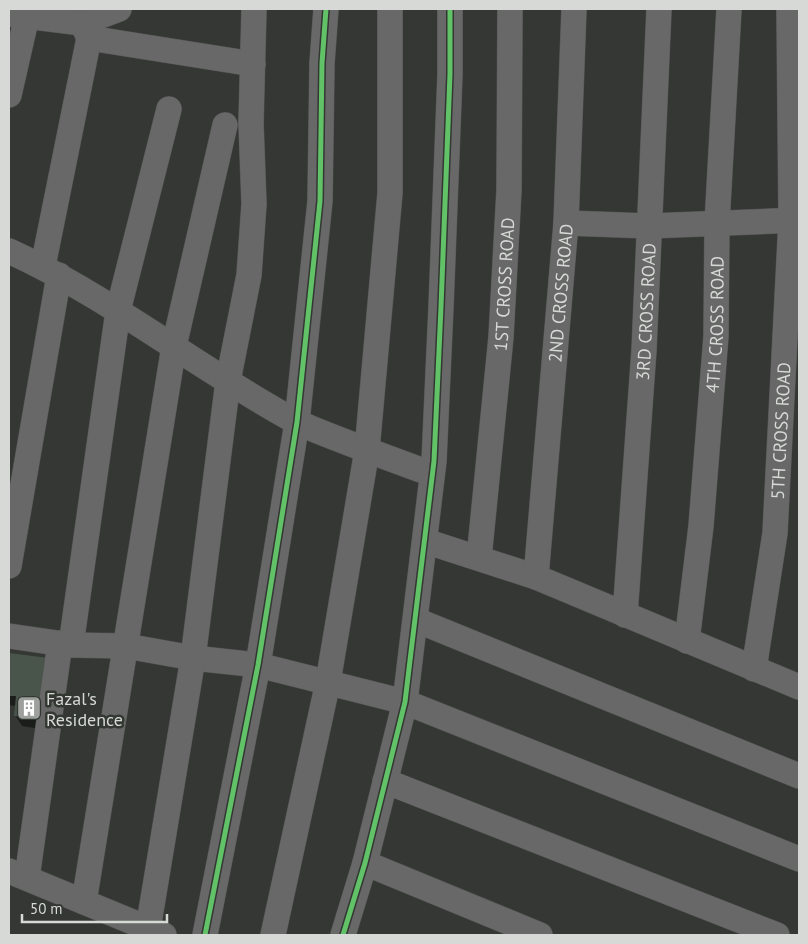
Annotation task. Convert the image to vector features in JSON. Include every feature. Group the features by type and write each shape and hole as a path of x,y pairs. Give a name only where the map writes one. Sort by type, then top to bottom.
{"street":[{"path":"9,566 86,30 119,9"},
{"path":"169,109 118,310 66,644 18,875 154,933 193,658 228,381 249,275 254,204 251,123 254,9"},
{"path":"205,935 258,665 297,422 320,201 322,63 326,9"},
{"path":"272,935 328,682 366,450 390,193 390,9"},
{"path":"343,935 365,863 405,702 416,620 432,474 442,288 450,74 450,9"},
{"name":"1ST CROSS ROAD","path":"478,558 501,337 509,190 510,9"},
{"name":"2ND CROSS ROAD","path":"536,577 566,223 574,9"},
{"name":"3RD CROSS ROAD","path":"625,615 644,350 659,9"},
{"name":"4TH CROSS ROAD","path":"687,641 701,526 716,336 717,223 729,9"},
{"name":"5TH CROSS ROAD","path":"754,669 775,532 795,220 791,11"},
{"path":"9,95 18,15 253,64"},
{"path":"84,902 174,346 225,125"},
{"path":"566,223 649,226 795,220"},
{"path":"9,251 51,271 118,310 228,381 297,422 432,474"},
{"path":"425,541 536,577 799,687"},
{"path":"416,620 799,776"},
{"path":"9,636 66,644 126,646 193,658 258,665 405,702 799,859"},
{"path":"385,781 777,935"},
{"path":"365,863 540,935"}],"building":[{"path":"9,653 49,658 41,719 14,716 16,696 9,696"}],"cycle path":[{"path":"205,935 258,665 297,422 320,201 322,63 326,9"},
{"path":"343,935 365,863 405,702 434,461 450,74 450,9"}],"place":[{"name":"Fazal's Residence","path":"29,708"}]}
